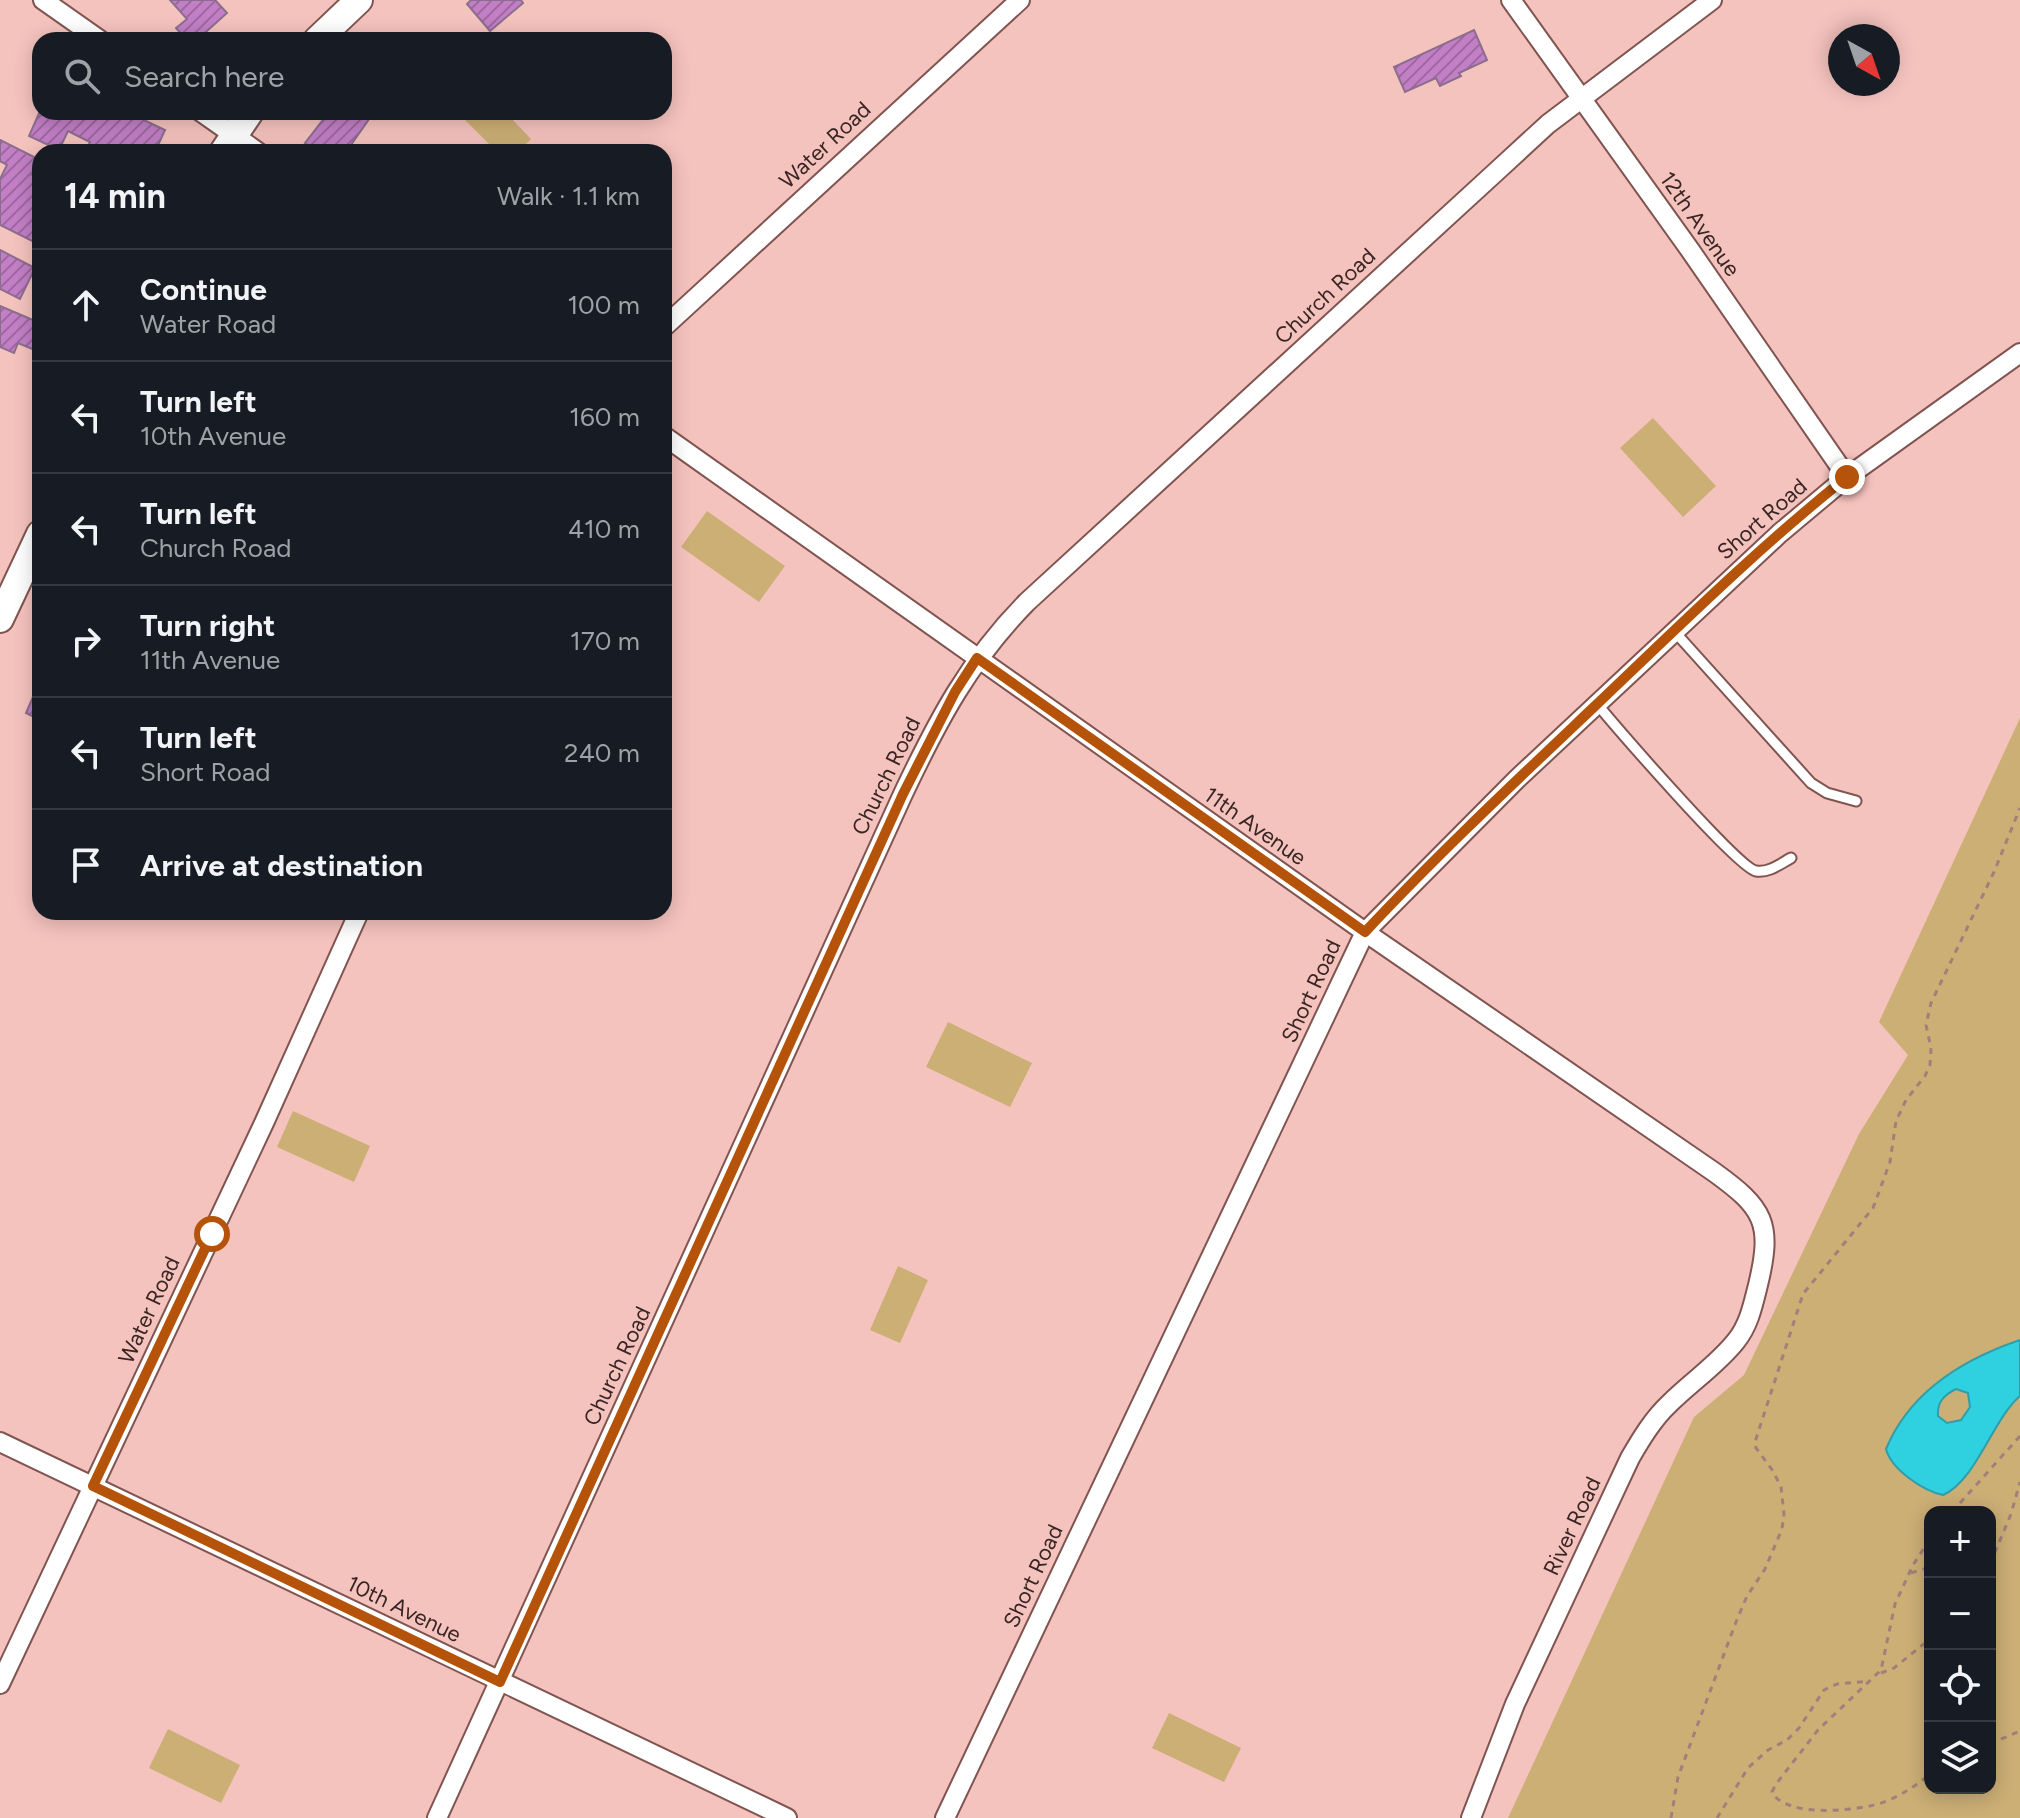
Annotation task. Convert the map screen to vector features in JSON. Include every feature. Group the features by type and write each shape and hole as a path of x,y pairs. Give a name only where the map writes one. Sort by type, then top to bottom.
{"main road":[{"path":"325,32 359,0"},
{"path":"228,143 244,120"},
{"path":"1,612 32,550"}],"street":[{"path":"43,0 89,32"},
{"name":"Water Road","path":"672,320 1020,0"},
{"name":"12th Avenue","path":"1511,0 1847,477"},
{"name":"Church Road","path":"437,1818 903,794 955,692 977,658 1027,602 1548,124 1712,0"},
{"path":"208,120 228,143"},
{"name":"Short Road","path":"945,1818 1365,932 1517,779 1780,533 1847,477 2020,353"},
{"name":"11th Avenue","path":"672,442 1365,932 1745,1194 1758,1212 1764,1232 1764,1259 1759,1283"},
{"name":"Water Road","path":"0,1684 264,1123 355,920"},
{"name":"River Road","path":"1471,1818 1515,1704 1630,1458 1668,1405 1722,1357 1739,1337 1748,1320 1759,1283"},
{"name":"10th Avenue","path":"0,1442 787,1818"}],"lane":[{"path":"1674,631 1811,783 1827,793 1856,801"},
{"path":"1597,704 1713,834 1747,866 1755,871 1770,870 1791,858"}],"path":[{"path":"1671,1818 1678,1777 1736,1622 1747,1596 1765,1569 1782,1529 1781,1487 1755,1442 1797,1307 1810,1282 1873,1208 1890,1162 1896,1121 1930,1065 1931,1048 1926,1025 1931,1003 1994,872 2020,808"},
{"path":"1957,1506 2020,1436"},
{"path":"1996,1553 2020,1482"},
{"path":"1924,1549 1909,1573 1892,1612 1885,1660 1877,1674 1818,1730 1774,1787 1774,1799 1798,1814 1838,1814 1888,1801 1924,1778"},
{"path":"1909,1573 1924,1569"},
{"path":"1877,1674 1894,1668 1924,1644"},
{"path":"1717,1818 1748,1768 1799,1728 1824,1690 1837,1684 1870,1681"},
{"path":"1996,1741 2020,1731"}],"shaded area":[{"path":"465,120 513,120 531,139 526,144 489,144"},
{"path":"1653,418 1716,486 1683,517 1620,448"},
{"path":"707,511 785,566 759,602 681,547"},
{"path":"2020,718 2020,1818 1508,1818 1694,1417 1744,1375 1859,1134 1908,1055 1879,1022"},
{"path":"948,1022 1032,1063 1010,1107 926,1067"},
{"path":"293,1111 370,1146 354,1182 277,1147"},
{"path":"898,1266 928,1280 900,1343 870,1330"},
{"path":"1169,1713 1241,1748 1224,1782 1152,1748"},
{"path":"168,1729 240,1765 221,1803 149,1768"}],"water":[{"path":"2020,1340 2020,1396 2001,1419 1965,1477 1954,1488 1943,1495 1926,1489 1909,1478 1889,1457 1886,1449 1896,1428 1924,1394 1941,1380","holes":["1956,1389 1968,1393 1970,1407 1961,1420 1947,1423 1938,1416 1940,1403 1948,1394"]}],"building":[{"path":"170,0 215,0 227,13 206,32 180,32 176,28 187,19"},
{"path":"471,0 521,0 523,3 490,31 467,4"},
{"path":"1474,30 1487,60 1440,86 1436,78 1405,92 1394,67"},
{"path":"36,120 144,120 165,130 159,144 89,144 68,131 62,144 46,144 29,136"},
{"path":"323,120 368,120 352,144 305,143"},
{"path":"0,140 32,156 32,241 0,225 0,179 7,165 0,161"},
{"path":"0,250 32,266 32,274 20,299 0,289"},
{"path":"0,306 32,320 32,349 18,343 14,353 0,347"},
{"path":"32,699 32,716 26,713"}],"route":[{"path":"212,1234 93,1486 500,1682 903,794 929,739 977,658 1365,932 1517,779 1644,659 1780,533 1847,477"}]}
